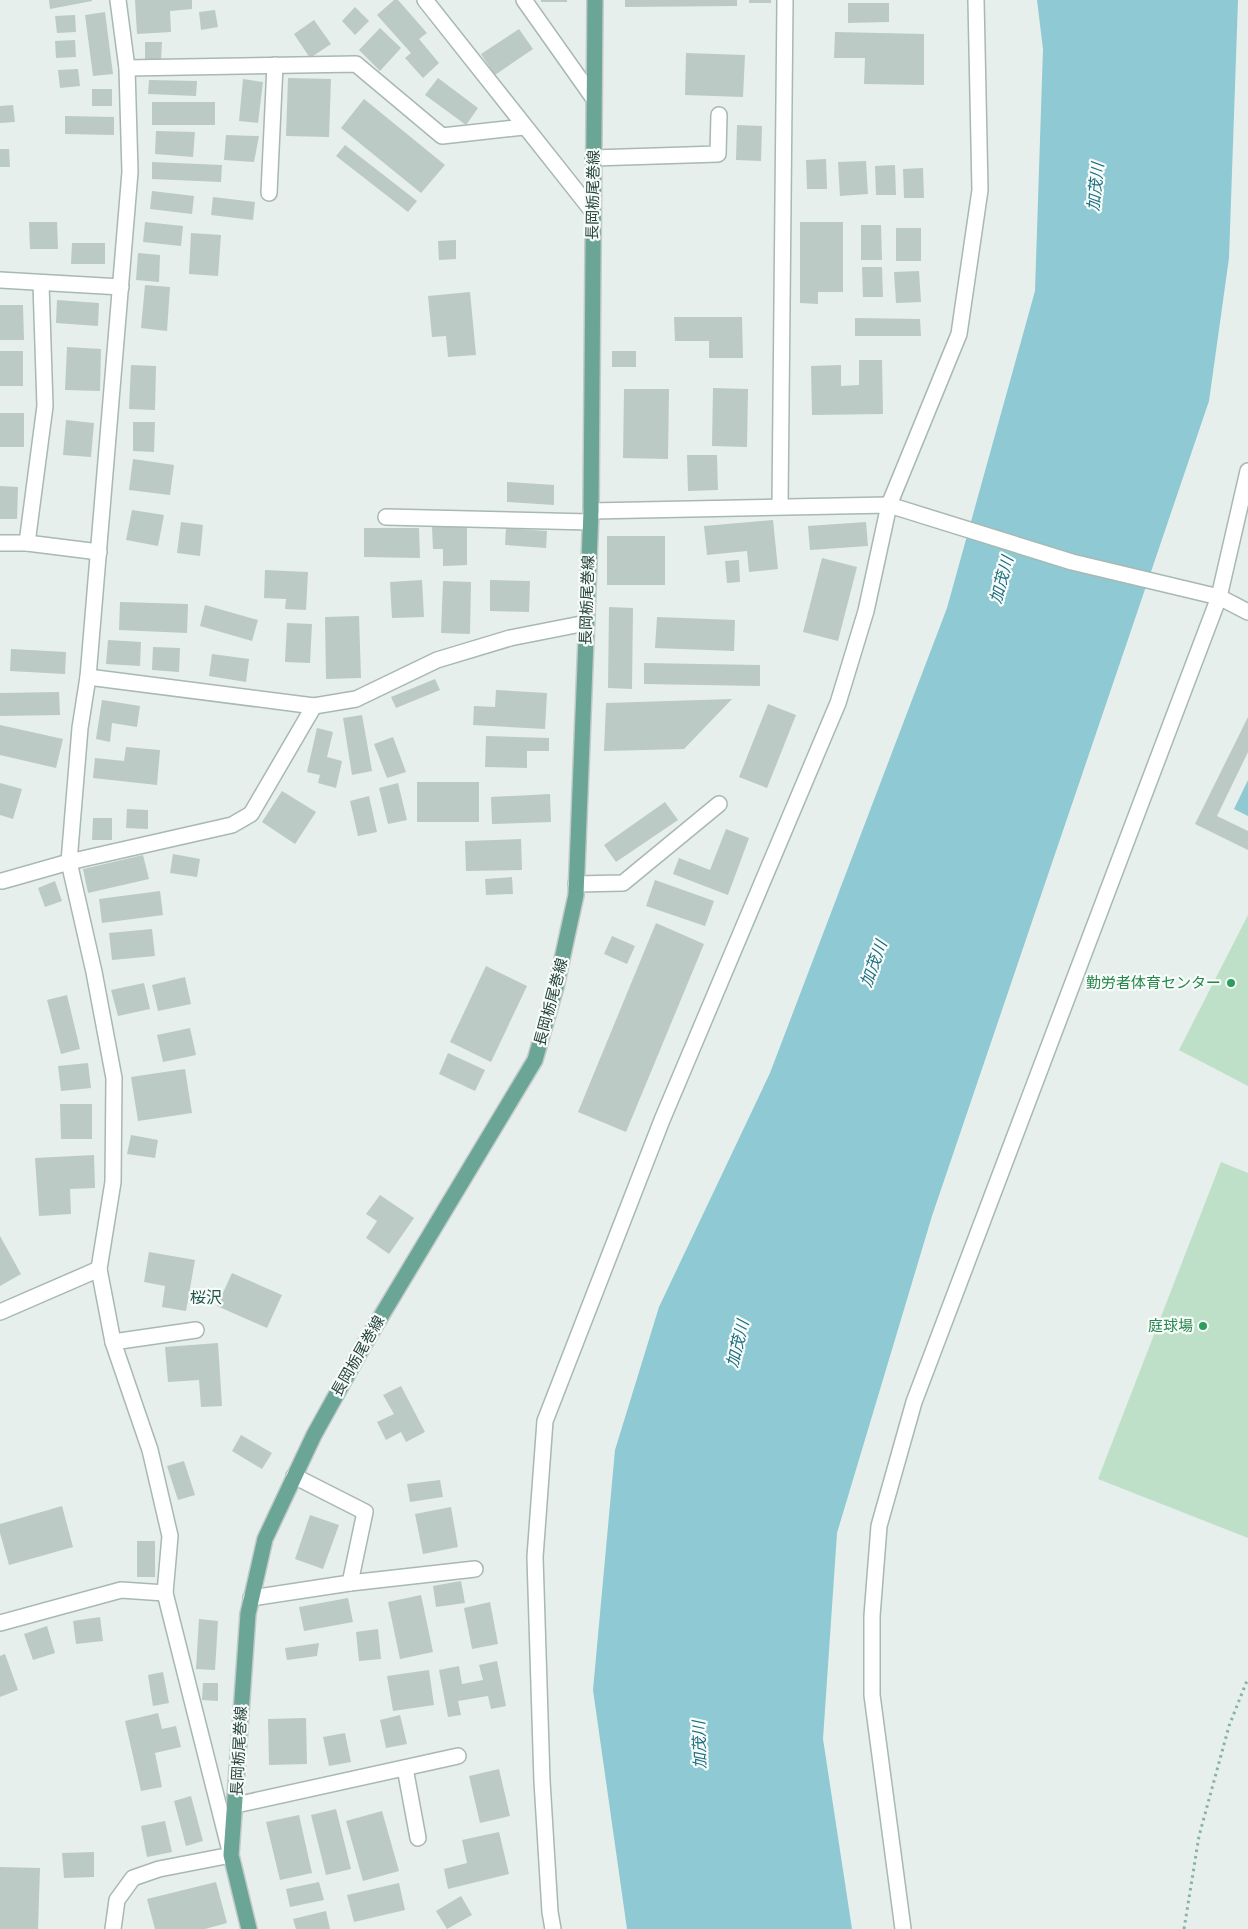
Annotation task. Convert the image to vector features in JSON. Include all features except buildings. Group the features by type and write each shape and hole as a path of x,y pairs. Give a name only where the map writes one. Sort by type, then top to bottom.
{"main road":[{"name":"長岡栃尾巻線","path":"249,1929 231,1856 248,1614 265,1539 314,1435 365,1343 535,1060 556,987 576,895 590,516 595,0"}],"street":[{"path":"113,1929 117,1900 133,1878 159,1869 231,1856 165,1593 170,1536 150,1450 113,1342 99,1269 113,1182 114,1078 94,972 69,862 80,728 88,677 130,172 128,68 118,0"},
{"path":"425,0 593,212"},
{"path":"524,0 594,99"},
{"path":"780,506 785,0"},
{"path":"553,1929 550,1912 542,1781 536,1557 545,1421 662,1120 838,703 866,611 889,506 958,334 980,190 976,0"},
{"path":"269,193 275,64"},
{"path":"128,68 356,64 442,136 524,127"},
{"path":"594,158 718,154 719,115"},
{"path":"0,280 41,284 121,287"},
{"path":"28,543 45,406 41,284"},
{"path":"903,1929 872,1695 872,1616 879,1526 914,1402 1219,597 1248,472"},
{"path":"386,516 590,516 780,506 889,506 1072,562 1219,597 1248,612"},
{"path":"0,542 28,543 99,552"},
{"path":"88,677 314,706 356,699 446,657 510,638 586,623"},
{"path":"2,881 69,862 232,825 250,814 314,706"},
{"path":"576,884 623,883 719,804"},
{"path":"0,1312 99,1269"},
{"path":"113,1342 196,1330"},
{"path":"294,1476 364,1512 350,1583"},
{"path":"251,1598 350,1583 475,1568"},
{"path":"0,1623 121,1590 165,1593"},
{"path":"236,1804 458,1756"},
{"path":"405,1768 418,1838"}],"path":[{"path":"1184,1929 1199,1836 1229,1726 1248,1678"}],"green space":[{"name":"勤労者体育センター","path":"1248,915 1248,1086 1179,1050"},
{"name":"庭球場","path":"1221,1162 1248,1173 1248,1538 1098,1479"}],"water":[{"name":"加茂川","path":"1037,0 1238,0 1229,258 1209,401 932,1216 837,1533 823,1739 852,1929 627,1929 593,1690 615,1450 659,1307 770,1073 947,608 1035,291 1043,49"},
{"path":"1248,780 1248,816 1234,809"}],"place":[{"name":"勤労者体育センター","path":"1231,983"},
{"name":"庭球場","path":"1203,1326"}],"district":[{"name":"桜沢","path":"206,1298"}]}
